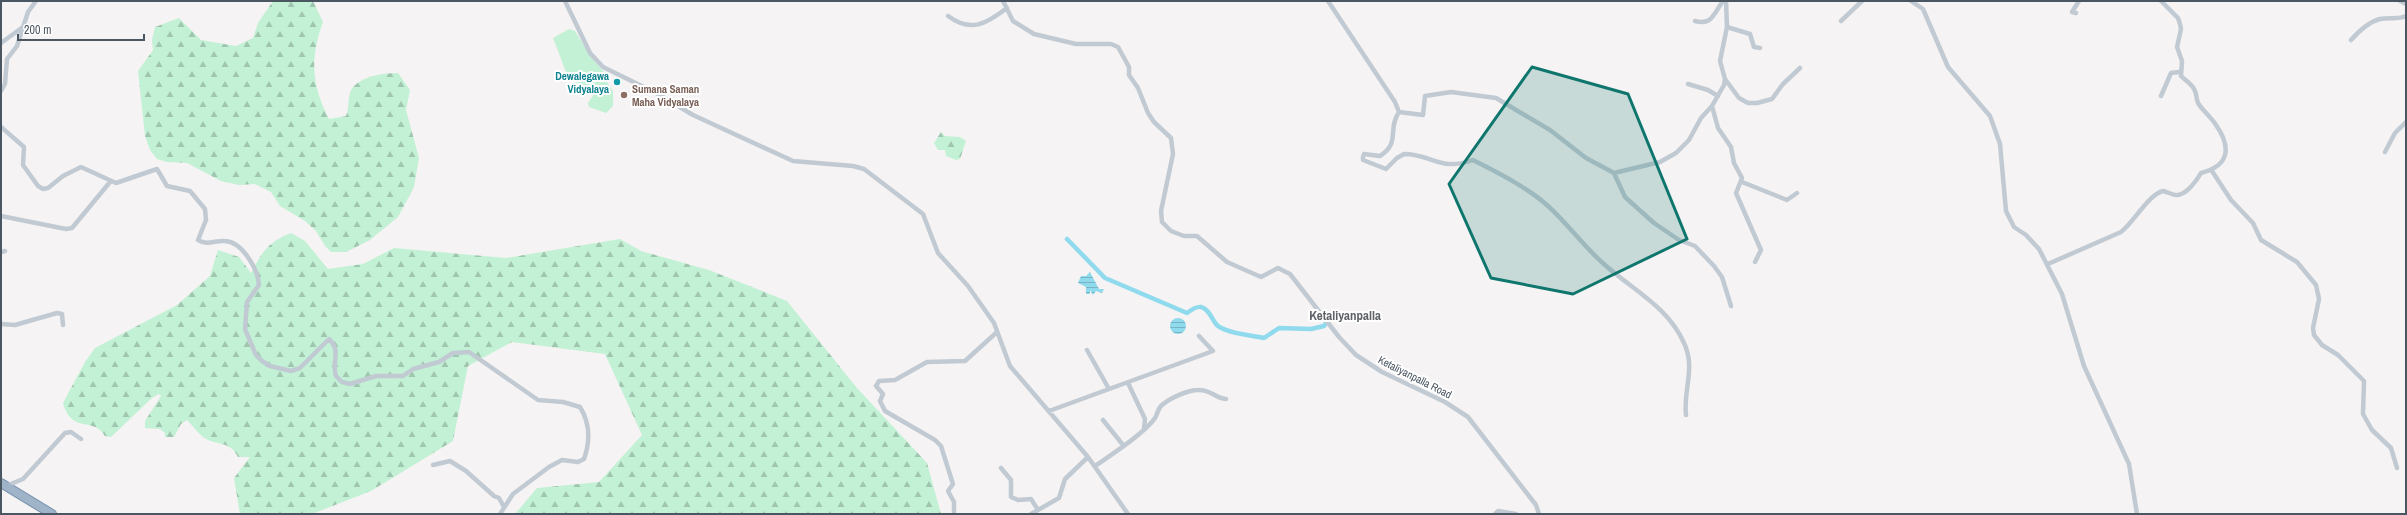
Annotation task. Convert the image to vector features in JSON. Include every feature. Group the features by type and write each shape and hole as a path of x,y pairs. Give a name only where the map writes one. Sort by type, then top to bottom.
{"highway":[{"path":"3,485 52,514"}],"street":[{"path":"1,91 5,84 7,59 17,46 28,12 36,1"},
{"path":"565,1 590,53 603,67 658,94 693,115 793,160 853,166 864,169 923,214 938,253 968,286 994,323 1010,366 1088,457 1128,514"},
{"name":"Ketaliyanpalla Road","path":"1003,1 1013,21 1034,34 1076,44 1111,44 1118,47 1129,67 1129,75 1138,88 1148,112 1154,122 1171,138 1173,154 1161,211 1162,222 1171,231 1184,236 1197,236 1226,262 1251,274 1261,277 1278,268 1284,269 1290,274 1339,337 1356,355 1382,372 1445,402 1468,417 1536,505 1540,514"},
{"path":"1328,1 1395,102 1399,112"},
{"path":"1695,21 1703,23 1709,21 1724,1"},
{"path":"1724,1 1727,27 1720,61 1725,79 1739,98 1748,103 1757,103 1772,99 1783,84 1800,68"},
{"path":"1841,21 1862,1"},
{"path":"1911,1 1923,9 1948,67 1990,116 2000,144 2006,211 2014,227 2035,245 2048,264 2062,294 2084,366 2129,464 2137,514"},
{"path":"2076,13 2072,12 2079,1"},
{"path":"2048,264 2121,232 2129,226 2152,196 2158,192 2181,195 2196,184 2201,173 2212,170 2222,164 2224,158 2223,138 2216,126 2198,103 2194,88 2181,76 2180,72 2182,60 2177,47 2181,29 2180,24 2178,18 2161,1"},
{"path":"2400,1 2406,4"},
{"path":"948,16 962,25 985,24 1006,8"},
{"path":"2351,40 2362,28 2380,19 2406,16"},
{"path":"1,43 23,27"},
{"path":"1727,27 1750,34 1754,47 1760,48"},
{"path":"2161,96 2171,73 2180,72"},
{"path":"1614,173 1660,162 1676,154 1690,140 1700,118 1712,106 1718,96 1725,79"},
{"path":"1688,84 1708,90 1718,96"},
{"path":"1399,112 1423,115 1425,96 1434,93 1451,92 1496,98 1550,130 1586,158 1614,173 1625,197 1654,223 1679,240 1695,246 1714,266 1722,277 1726,297 1731,306"},
{"path":"1712,106 1718,128 1731,146 1734,163 1742,178 1742,182 1736,193 1761,250 1755,262"},
{"path":"1399,112 1393,120 1392,147 1380,156 1364,154 1364,160 1386,169 1397,158 1404,154 1449,165 1461,164 1473,160 1500,174 1547,205 1590,252 1655,304 1670,321 1684,343 1690,364 1689,383 1685,402 1686,415"},
{"path":"2385,152 2395,133 2406,122"},
{"path":"1,127 24,147 23,165 38,186 43,189 48,188 63,176 81,167 110,182 122,183 135,175 157,169 167,186 185,188 190,191 205,209 206,220 198,240 205,244 226,240 247,256 258,277 259,285 247,302 245,329 256,354 270,366 286,371 300,368 328,339 334,344 336,351 336,376 342,382 350,384 376,376 403,376 413,369 439,362 453,353 469,352 538,400 563,402 580,408 586,416 588,431 587,450 584,459 578,462 558,461 524,486 504,507 500,514"},
{"path":"2212,170 2231,200 2254,223 2261,240 2297,262 2316,285 2319,300 2312,328 2314,335 2322,345 2338,355 2364,381 2363,414 2372,430 2391,448 2397,468"},
{"path":"1,216 66,229 72,228 110,182"},
{"path":"1742,182 1787,200 1797,193"},
{"path":"1,324 15,325 57,313 62,314 63,325"},
{"path":"954,514 954,502 948,492 953,484 941,446 936,440 885,411 880,401 883,394 876,386 879,381 895,380 927,362 965,361 997,332"},
{"path":"1050,411 1213,351 1199,336"},
{"path":"1087,350 1108,389"},
{"path":"1128,383 1145,419 1144,428"},
{"path":"1095,466 1156,418 1158,410 1162,404 1196,390 1207,390 1226,399"},
{"path":"1103,420 1123,445"},
{"path":"3,485 23,479 66,433 71,432 81,440"},
{"path":"1032,514 1059,498 1066,479 1088,457"},
{"path":"433,465 450,461 466,472 494,496 499,498 504,507"},
{"path":"1001,468 1011,480 1011,497 1018,500 1031,499 1038,510"},
{"path":"1495,514 1498,511 1516,514"}],"highlighted area":[{"path":"1532,67 1628,94 1687,239 1573,294 1491,278 1449,184"}],"green space":[{"path":"273,1 313,1 323,22 316,47 314,71 319,94 329,119 346,116 351,90 360,81 366,78 398,73 410,90 406,110 419,158 414,187 398,217 370,240 346,252 331,252 325,246 316,231 305,221 280,206 271,192 255,184 239,185 221,181 187,163 167,162 157,159 150,150 145,136 138,71 153,50 152,40 155,27 179,18 201,40 236,46 253,38 258,23"},
{"path":"569,29 575,31 591,57 605,73 605,79 613,91 613,106 606,113 589,107 588,103 594,94 593,89 572,81 568,77 553,38"},
{"path":"941,132 945,136 960,137 966,141 960,159 956,160 946,156 945,150 938,150 934,143"},
{"path":"291,233 305,241 328,269 363,264 394,248 506,258 620,239 641,251 709,270 787,301 857,388 927,463 941,514 515,514 537,488 599,482 642,435 605,354 512,342 468,366 453,441 371,491 312,514 240,514 234,478 250,457 238,457 231,448 208,440 203,437 187,420 181,424 174,437 165,437 165,433 160,429 145,428 145,421 161,396 159,394 152,398 111,437 105,436 95,427 77,422 67,413 63,403 85,362 95,348 177,305 210,276 218,250 239,257 251,273 266,248 283,236"}],"water":[{"path":"1090,272 1099,289 1104,289 1102,293 1096,291 1093,295 1090,290 1090,294 1086,294 1086,287 1078,283 1081,276 1086,276"},
{"path":"1178,318 1184,320 1186,326 1184,332 1178,334 1172,332 1170,326 1172,320"}],"waterway":[{"path":"1067,239 1105,278 1187,313 1197,307 1204,308 1218,326 1228,331 1264,338 1279,328 1311,329 1324,326 1326,323"}],"place":[{"name":"Dewalegawa Vidyalaya","path":"617,82"},
{"name":"Sumana Saman Maha Vidyalaya","path":"624,95"}],"district":[{"name":"Ketaliyanpalla","path":"1345,315"}]}
